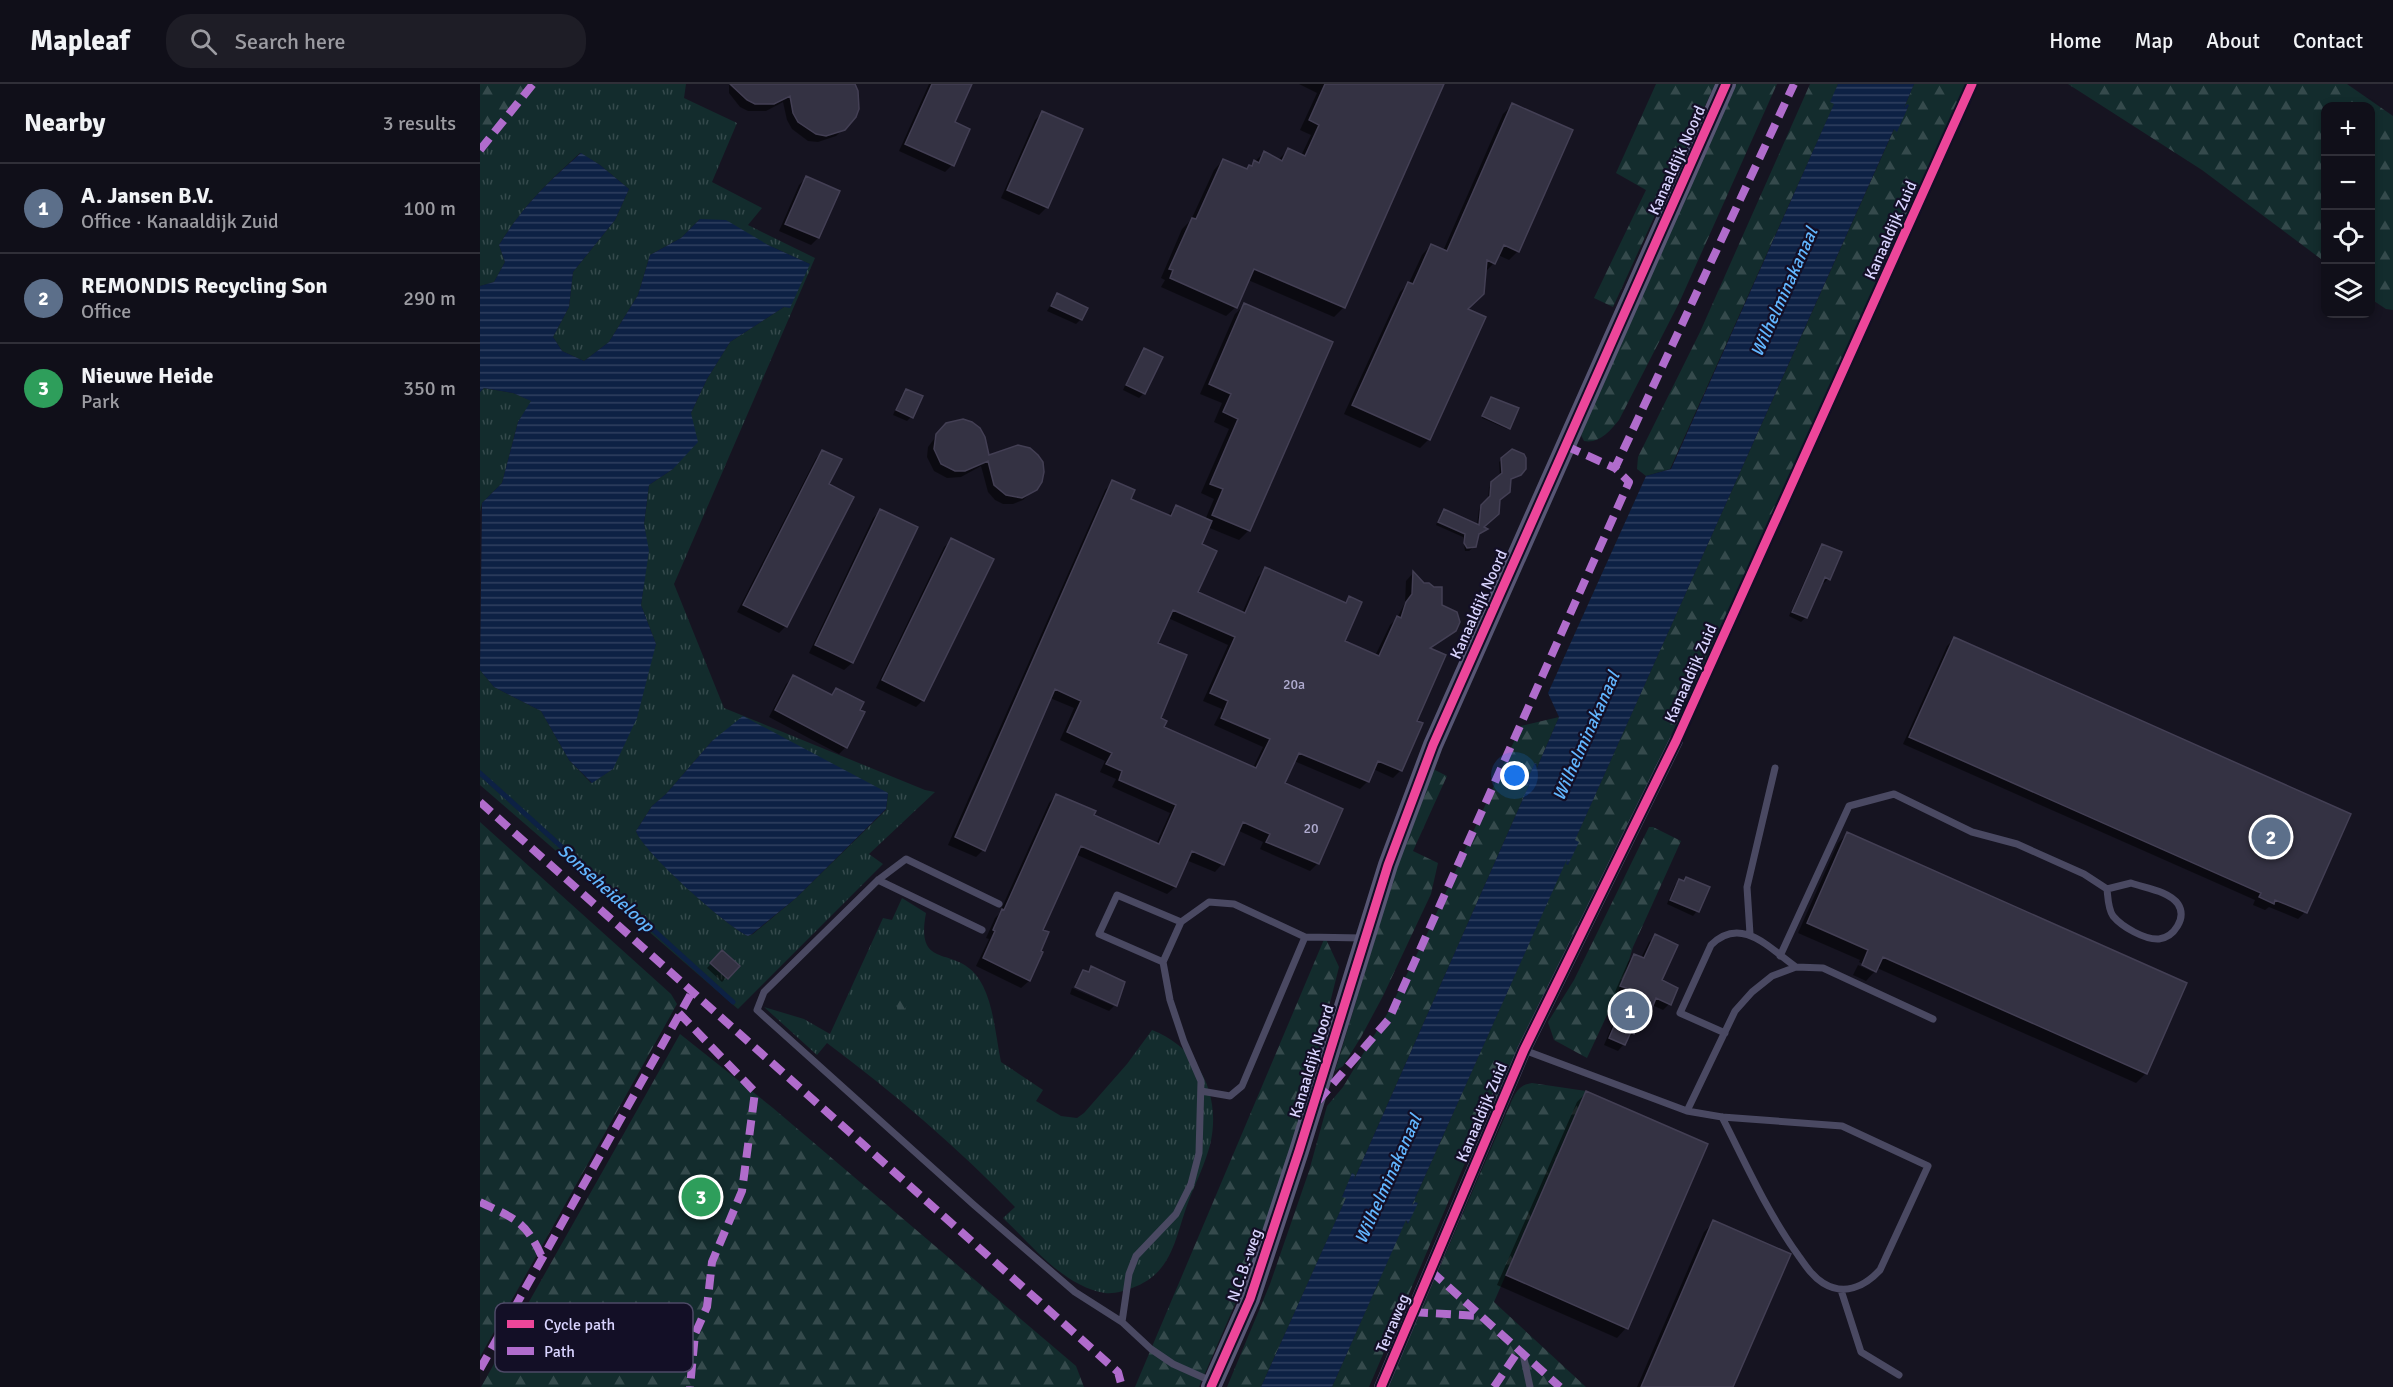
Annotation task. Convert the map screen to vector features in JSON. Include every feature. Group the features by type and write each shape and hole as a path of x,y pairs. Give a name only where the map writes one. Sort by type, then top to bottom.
{"street":[{"name":"Kanaaldijk Noord","path":"1299,1151 1388,865 1432,745 1726,84"},
{"name":"Kanaaldijk Zuid","path":"1431,1271 1524,1050 1676,741"},
{"name":"N.C.B.-weg","path":"1213,1384 1250,1299 1299,1151"},
{"name":"Terraweg","path":"1381,1387 1431,1271"}],"lane":[{"path":"1750,934 1747,887 1775,768"},
{"path":"1780,956 1849,806 1894,794 1972,832 2017,844 2084,874 2108,889 2131,883 2168,896 2178,904 2181,915 2178,926 2170,935 2158,939 2134,931 2113,915 2108,903 2108,889"},
{"path":"999,904 906,859 878,880 764,992 757,1010 990,1220 1075,1292 1122,1322 1151,1349 1173,1364 1213,1384"},
{"path":"878,880 982,930"},
{"path":"1163,962 1099,934 1117,894 1182,922"},
{"path":"1122,1322 1129,1274 1136,1256 1176,1214 1191,1184 1199,1153 1201,1081 1184,1042 1170,1000 1163,962 1182,922 1209,902 1234,904 1305,937 1365,938"},
{"path":"1725,1033 1680,1012 1711,945 1718,938 1728,933 1750,934 1796,967"},
{"path":"1201,1091 1230,1096 1242,1086 1305,937"},
{"path":"1687,1111 1735,1011 1752,992 1772,976 1796,967 1823,968 1933,1019"},
{"path":"1524,1050 1687,1111 1722,1117 1842,1126 1928,1166 1880,1270 1862,1286 1841,1290 1821,1282 1813,1275 1775,1223 1722,1117"},
{"path":"1841,1290 1861,1352 1899,1375"},
{"path":"1523,1354 1530,1387"}],"green space":[{"path":"480,84 686,84 684,98 737,123 712,182 762,208 748,225 815,258 674,584 724,708 925,790 935,792 869,854 883,864 738,1009 480,785 480,670 494,687 541,711 569,760 591,783 613,769 656,644 641,605 648,551 644,524 649,485 673,469 691,413 707,379 730,342 784,307 810,264 700,219 681,238 650,255 638,295 609,342 584,361 562,351 553,337 569,307 573,272 615,220 629,189 600,165 580,153 546,185 517,218 499,245 505,262 494,282 480,286","holes":["712,741 888,793 886,810 796,898 748,936 737,930 686,887 653,854 636,831 652,806 666,794"]},
{"path":"480,84 528,84 480,143"},
{"path":"1656,84 1715,84 1613,307 1594,298 1646,190 1616,173"},
{"path":"1735,84 1777,84 1679,303 1619,420 1599,439 1584,441 1579,431"},
{"path":"1810,84 1838,84 1831,102 1836,100 1670,469 1646,476 1637,469 1638,457 1700,332"},
{"path":"1914,84 1966,84 1720,643 1497,1098 1483,1121 1369,1387 1332,1387 1406,1219 1407,1224 1417,1203 1412,1205 1567,858 1568,865 1573,844 1896,125 1896,132 1909,105 1904,108"},
{"path":"2068,84 2347,84 2373,102 2321,102 2321,259 2202,170"},
{"path":"2375,103 2393,116 2393,310 2386,309 2375,302"},
{"path":"484,388 513,393 532,401 518,422 502,483 482,503 480,512 480,392"},
{"path":"1559,717 1536,770 1535,763 1525,785 1530,783 1354,1180 1352,1174 1342,1197 1348,1194 1261,1387 1227,1387 1270,1284 1309,1171 1327,1106 1343,1087 1387,1014 1427,934 1521,726"},
{"path":"1433,769 1447,776 1413,851 1438,863 1431,894 1361,1037 1343,1066 1335,1071 1401,853"},
{"path":"480,822 671,994 677,1004 510,1303 495,1303 495,1330 480,1357"},
{"path":"1649,827 1681,841 1633,947 1622,983 1587,1058 1554,1040 1548,1022 1574,980"},
{"path":"902,898 926,913 924,932 927,945 933,952 963,964 974,972 983,986 992,1013 1001,1062 1043,1090 1036,1101 1061,1116 1077,1118 1084,1113 1127,1064 1152,1030 1183,1049 1194,1061 1203,1076 1213,1109 1210,1145 1171,1252 1157,1273 1146,1281 1123,1291 1105,1293 1090,1289 1062,1274 1003,1218 1015,1207 948,1142 901,1101 827,1043 817,1055 764,1007 804,1019 830,1034 883,918 892,920"},
{"path":"1325,937 1339,967 1298,1130 1265,1235 1199,1387 1135,1387"},
{"path":"893,989 907,1003 899,1016"},
{"path":"680,1034 773,1108 1076,1366 1084,1387 481,1387 495,1362 495,1372 693,1372 693,1303 528,1303"},
{"path":"1532,1083 1586,1091 1494,1302 1586,1387 1388,1387 1512,1100 1519,1089"}],"water":[{"name":"Wilhelminakanaal","path":"1838,84 1914,84 1904,108 1907,104 1909,105 1897,132 1894,129 1575,840 1579,842 1568,865 1566,864 1567,859 1412,1205 1415,1202 1418,1203 1408,1224 1406,1220 1332,1387 1261,1387 1346,1198 1342,1197 1352,1173 1355,1175 1354,1180 1530,783 1525,785 1535,763 1537,764 1536,770 1559,717 1548,693 1646,476 1671,469 1834,104 1830,102"},
{"path":"581,153 629,189 615,220 573,272 569,307 553,337 562,351 584,361 609,342 638,295 650,255 681,238 700,219 726,220 768,245 810,264 790,308 784,307 730,342 707,379 691,413 698,442 673,469 649,485 644,524 649,551 641,605 656,644 637,718 613,769 592,783 569,760 541,711 494,687 480,670 482,503 502,483 518,422 531,401 513,393 484,388 480,392 480,286 494,282 505,262 499,245 517,218 546,185"},
{"path":"743,716 888,793 886,809 796,898 748,936 722,919 686,888 653,855 636,831 652,806 666,794 712,741"}],"building":[{"path":"730,84 855,84 858,91 859,109 856,117 845,130 826,136 816,134 798,122 793,113 790,96 774,104 755,104 747,100"},
{"path":"932,84 972,84 955,122 970,129 954,166 905,144"},
{"path":"1325,84 1444,84 1345,308 1254,269 1237,308 1170,278 1173,270 1169,269 1192,218 1196,219 1223,159 1247,169 1249,165 1252,166 1254,160 1259,163 1264,151 1282,161 1288,148 1305,156 1319,125 1309,120"},
{"path":"1512,103 1573,130 1519,252 1504,245 1495,264 1487,260 1484,294 1468,309 1486,317 1430,440 1352,405 1408,282 1413,284 1431,244 1447,251"},
{"path":"1042,111 1083,129 1048,208 1007,190"},
{"path":"806,176 840,191 819,238 785,224"},
{"path":"1057,293 1088,308 1082,320 1051,306"},
{"path":"1244,303 1333,342 1250,531 1212,515 1223,489 1210,484 1238,419 1223,412 1231,394 1209,384"},
{"path":"1144,348 1163,357 1145,394 1126,385"},
{"path":"906,389 923,396 913,418 896,410"},
{"path":"1491,397 1519,408 1510,429 1482,416"},
{"path":"963,419 980,428 985,437 989,455 1018,445 1030,448 1038,455 1043,462 1044,472 1037,490 1022,498 1006,495 994,485 988,461 965,471 955,471 941,464 934,449 936,434 946,423"},
{"path":"1512,449 1524,454 1526,469 1521,475 1511,479 1510,492 1500,500 1499,514 1484,527 1488,529 1479,534 1476,547 1467,548 1464,543 1465,534 1438,522 1444,509 1479,525 1481,505 1490,496 1491,482 1502,473 1501,458"},
{"path":"822,450 842,459 829,484 854,497 787,627 743,605"},
{"path":"1112,480 1135,490 1131,499 1171,516 1176,505 1212,521 1202,544 1217,551 1198,592 1245,613 1265,567 1346,603 1349,596 1362,602 1345,641 1379,656 1397,616 1401,618 1406,602 1412,594 1413,571 1424,583 1442,587 1442,605 1457,612 1460,622 1456,631 1430,648 1446,655 1417,721 1423,723 1402,771 1378,761 1369,782 1299,753 1285,783 1343,809 1319,864 1266,842 1270,834 1243,822 1224,865 1192,851 1176,887 1081,846 1043,930 1049,932 1030,981 983,958 1002,909 1004,910 1056,794 1096,811 1094,815 1159,844 1176,805 1119,780 1122,771 1106,764 1112,753 1067,732 1081,701 1055,689 985,851 955,837","holes":["1173,610 1235,637 1210,693 1228,701 1221,718 1270,739 1256,768 1164,727 1167,721 1161,718 1187,655 1158,643"]},
{"path":"880,509 918,527 853,663 815,645"},
{"path":"951,538 994,559 924,701 882,680"},
{"path":"1822,544 1842,552 1830,580 1825,577 1807,618 1792,612"},
{"path":"1954,637 2351,814 2307,913 2275,900 2274,904 2259,897 2261,893 1909,737"},
{"path":"793,675 832,695 836,688 864,702 860,710 865,712 847,748 775,710"},
{"path":"1847,832 2187,983 2147,1074 1883,957 1876,972 1862,965 1868,950 1807,923"},
{"path":"1686,877 1710,887 1699,912 1670,900 1679,879 1684,881"},
{"path":"1655,934 1678,945 1662,980 1678,988 1671,1005 1656,998 1647,1021 1641,1018 1634,1034 1631,1032 1625,1045 1609,1038 1621,1010 1617,1008 1626,988 1620,986 1634,954 1644,958"},
{"path":"722,950 740,966 728,979 710,963"},
{"path":"1091,966 1125,982 1117,1006 1075,987 1083,970 1089,972"},
{"path":"1586,1091 1708,1144 1628,1329 1506,1275"},
{"path":"1713,1220 1791,1254 1733,1387 1641,1387"}],"waterway":[{"name":"Sonseheideloop","path":"480,773 733,1002"}],"marked path":[{"path":"480,150 533,84"},
{"path":"1318,1101 1389,1019 1629,482 1615,468 1794,84"},
{"path":"1566,446 1615,468"},
{"path":"480,802 1118,1372 1122,1387"},
{"path":"517,1303 692,992"},
{"path":"679,1013 755,1092 742,1191 712,1262 707,1307 695,1334 693,1355"},
{"path":"480,1202 518,1222 530,1235 542,1257"},
{"path":"1431,1271 1560,1387"},
{"path":"1413,1312 1480,1316"},
{"path":"480,1369 495,1342"},
{"path":"1494,1387 1519,1350"},
{"path":"690,1387 691,1372"}],"cycle path":[{"path":"1211,1387 1250,1299 1299,1151 1388,865 1433,745 1726,84"},
{"path":"1381,1387 1524,1050 1676,741 1972,84"}],"place":[{"name":"REMONDIS Recycling Son","path":"2271,837"},
{"name":"A. Jansen B.V.","path":"1630,1011"},
{"name":"Nieuwe Heide","path":"701,1197"}]}
